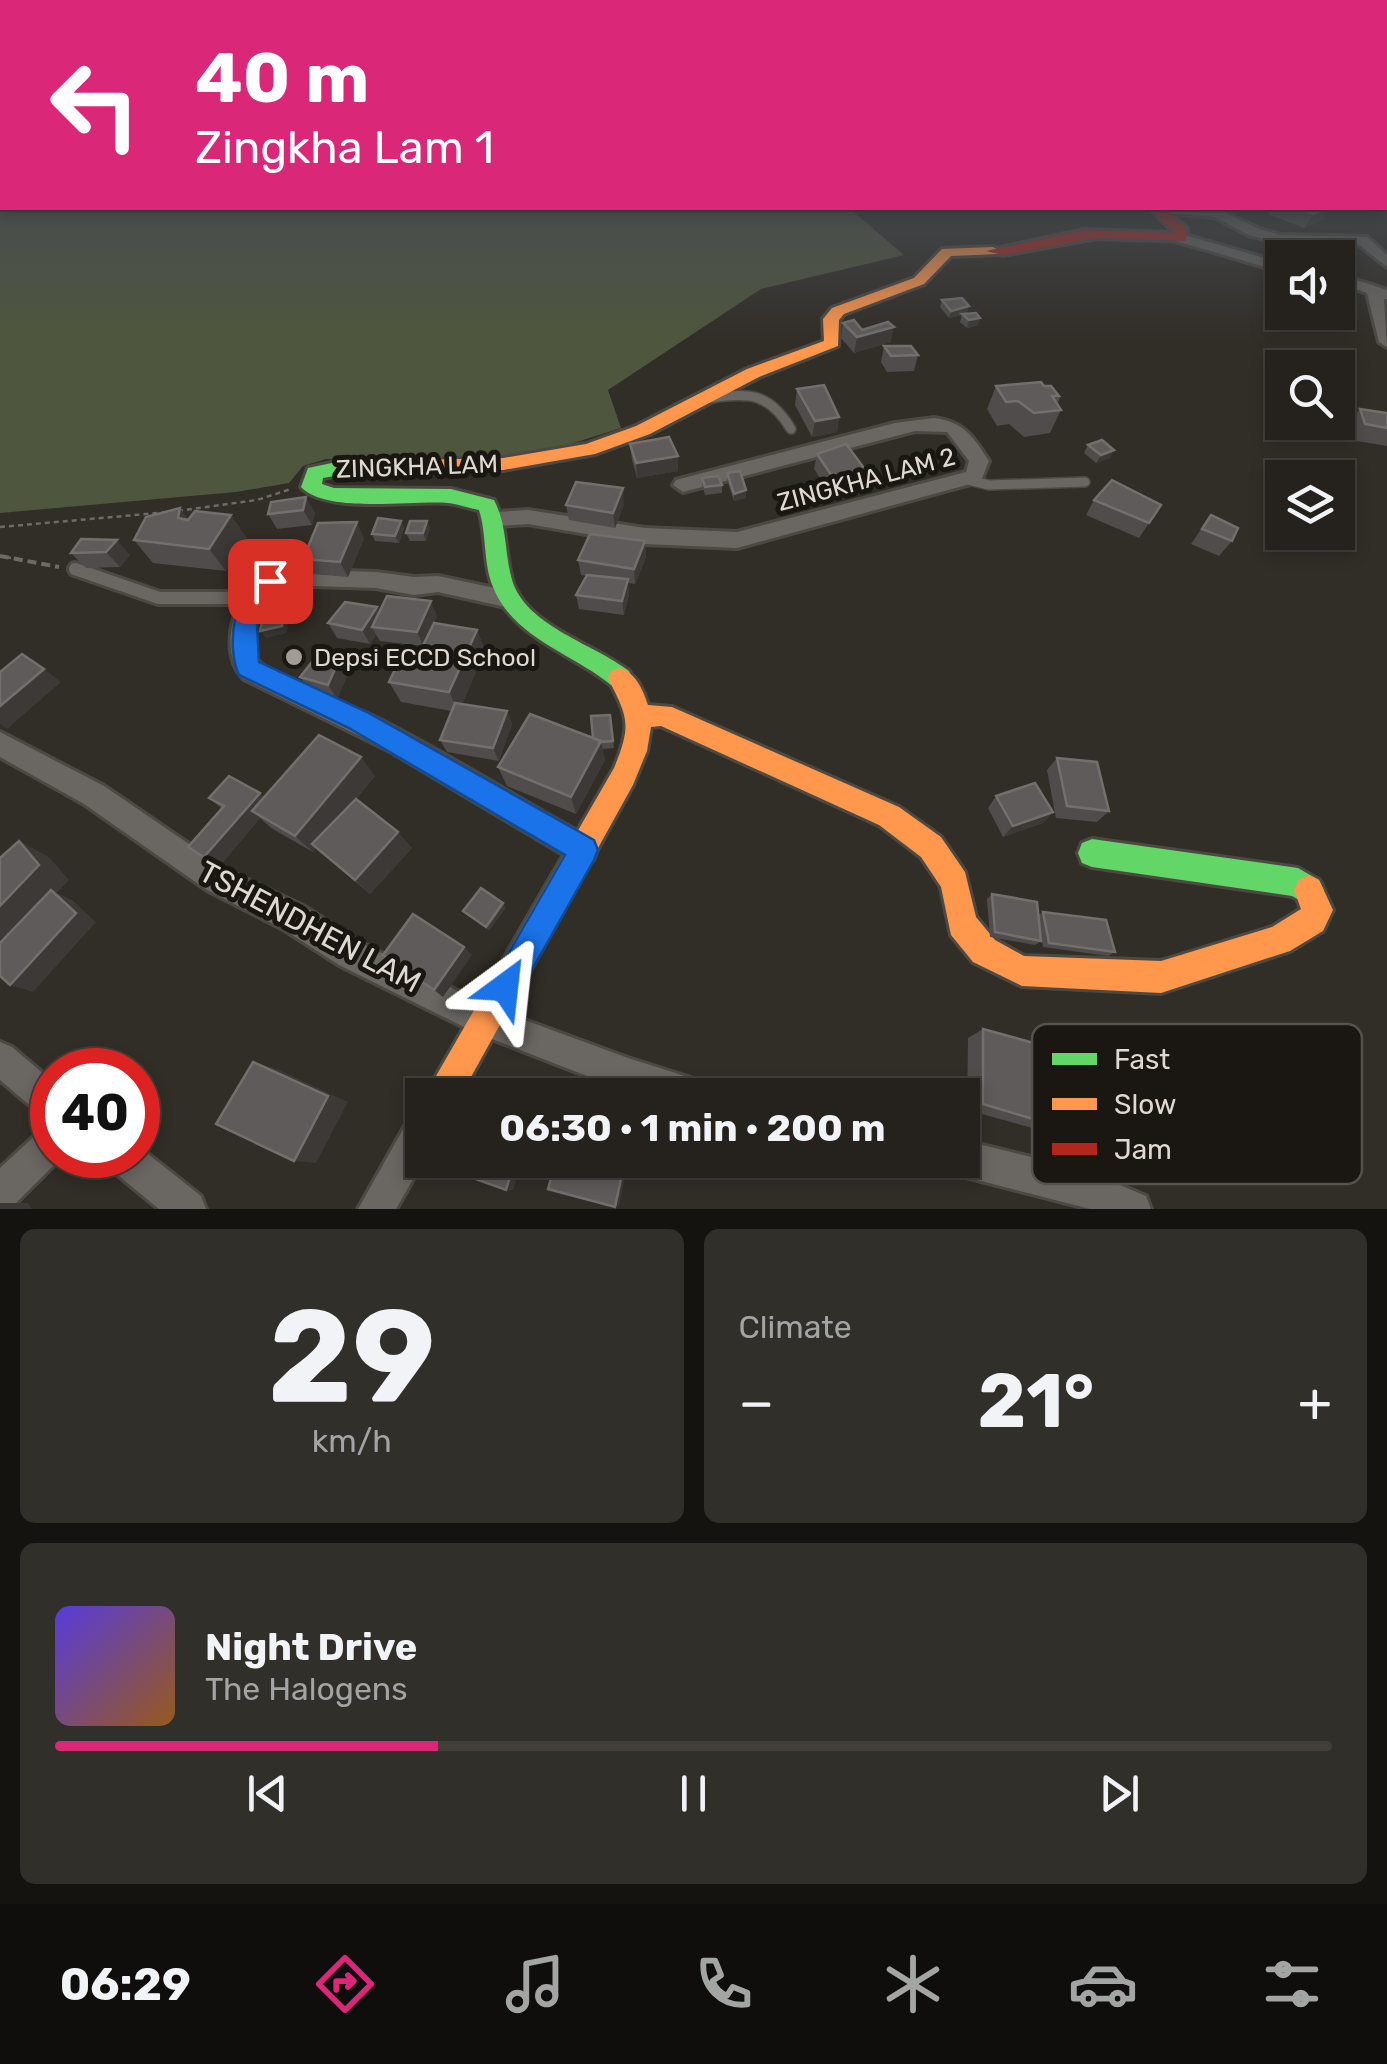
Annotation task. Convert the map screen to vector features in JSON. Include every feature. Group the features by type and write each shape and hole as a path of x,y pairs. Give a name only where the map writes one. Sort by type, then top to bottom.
{"street":[{"path":"1181,230 1181,238 1265,263"},
{"path":"1251,230 1280,239 1362,240 1387,263"},
{"name":"ZINGKHA LAM","path":"496,519 486,504 470,499 380,493 332,495 310,483 322,469 482,467 581,453 642,431 756,371 802,359 828,347 834,337 832,319 838,311 919,281 951,250 1020,251 1068,236 1090,234 1181,238"},
{"path":"1355,284 1380,292 1387,342"},
{"name":"ZINGKHA LAM 2","path":"496,519 528,516 645,536 737,540 964,479 978,472 979,461 960,433 942,425 863,437 797,456 748,463 683,485"},
{"path":"452,1078 584,850 638,739 633,695 612,673 524,613 510,599 500,566 496,519"},
{"path":"510,599 438,584 414,586 376,580 283,577 270,581 254,598 243,645 247,668 358,720 584,850"},
{"path":"638,717 662,715 889,816 930,847 955,882 962,924 984,951 1022,972 1162,977 1279,940 1312,920 1318,910 1316,900 1298,882 1092,853"},
{"name":"TSHENDHEN LAM","path":"0,744 94,795 217,880 294,918 350,954 485,1021 635,1078"},
{"path":"0,1059 30,1084"},
{"path":"376,1209 405,1159"},
{"path":"980,1162 1032,1175"},
{"path":"0,1192 30,1164"},
{"path":"149,1178 188,1209"},
{"path":"1068,1184 1132,1209"}],"lane":[{"path":"702,400 750,392 764,396 781,410 791,429"},
{"path":"964,479 989,485 1085,482"},
{"path":"75,569 159,598 254,598"}],"path":[{"path":"0,528 257,500 310,483"},
{"path":"0,556 75,569"}],"green space":[{"path":"0,230 875,230 904,255 761,289 608,390 621,428 542,453 453,462 326,459 303,466 289,483 236,492 0,513"}],"building":[{"path":"962,298 969,306 951,311 942,300"},
{"path":"976,313 980,318 969,320 962,314"},
{"path":"854,320 862,330 888,322 894,327 857,337 843,323"},
{"path":"884,346 911,346 918,355 891,356"},
{"path":"1041,382 1059,396 1052,396 1061,410 1034,413 1018,401 1006,402 996,386"},
{"path":"824,385 839,417 815,421 797,389"},
{"path":"1360,409 1387,413 1387,428 1365,424"},
{"path":"669,437 678,456 636,463 630,444"},
{"path":"1102,440 1114,450 1101,455 1088,445"},
{"path":"846,444 870,476 838,485 817,454"},
{"path":"740,471 746,490 734,494 727,473"},
{"path":"718,476 722,485 705,487 702,478"},
{"path":"1112,480 1161,505 1149,523 1094,500"},
{"path":"576,482 623,488 613,513 566,505"},
{"path":"306,497 303,510 268,514 271,502"},
{"path":"180,508 178,518 188,520 195,511 231,515 209,549 134,540 146,517"},
{"path":"1211,515 1238,528 1232,541 1202,529"},
{"path":"378,518 401,521 395,536 372,534"},
{"path":"410,521 427,521 423,533 406,533"},
{"path":"357,522 340,562 303,559 318,523"},
{"path":"590,534 645,541 634,569 578,560"},
{"path":"81,539 117,540 106,552 71,553"},
{"path":"587,575 628,579 622,601 576,595"},
{"path":"387,596 431,601 417,632 372,627"},
{"path":"345,602 377,607 362,630 328,623"},
{"path":"283,612 282,626 260,631 263,617"},
{"path":"434,623 477,630 449,692 389,682 400,659 415,662"},
{"path":"22,654 44,669 0,706 0,672"},
{"path":"325,658 338,662 328,685 300,677 312,662 320,664"},
{"path":"455,703 507,711 493,748 440,740"},
{"path":"530,714 601,741 571,797 498,767"},
{"path":"610,715 613,741 600,742 593,738 591,716"},
{"path":"319,735 361,757 295,836 252,811"},
{"path":"1057,758 1097,762 1109,811 1067,806"},
{"path":"229,776 260,793 204,857 188,847 224,806 209,798"},
{"path":"1035,783 1053,812 1013,826 996,796"},
{"path":"356,799 398,832 355,880 312,844"},
{"path":"19,841 39,865 0,906 0,858"},
{"path":"481,888 503,903 486,927 463,911"},
{"path":"51,890 76,913 10,985 0,976 0,943"},
{"path":"992,894 1037,902 1041,941 995,932"},
{"path":"1043,912 1106,920 1115,952 1049,943"},
{"path":"413,914 464,947 434,990 383,955"},
{"path":"983,1029 1032,1043 1032,1119 983,1104"},
{"path":"253,1062 328,1096 294,1161 216,1124"},
{"path":"473,1178 510,1178 506,1190"},
{"path":"551,1178 621,1178 615,1207 548,1189"}],"traffic: fast":[{"path":"416,467 346,467 315,473 311,487 332,495 451,496 487,505 501,578 513,604 540,628 620,678"},
{"path":"1092,853 1298,882 1309,890"}],"traffic: slow":[{"path":"416,467 532,461 616,441 753,373 832,343 831,319 838,311 919,281 947,252 993,251"},
{"path":"452,1078 624,776 637,738 638,713 620,678"},
{"path":"638,717 663,715 889,816 931,847 955,882 962,924 984,951 1022,971 1161,977 1279,940 1312,920 1318,910 1309,890"}],"traffic: jam":[{"path":"993,251 1084,234 1181,238 1181,230"}],"place":[{"name":"Depsi ECCD School","path":"294,657"}],"route":[{"path":"270,581 254,598 245,625 247,668 358,720 584,850 505,987"}]}
